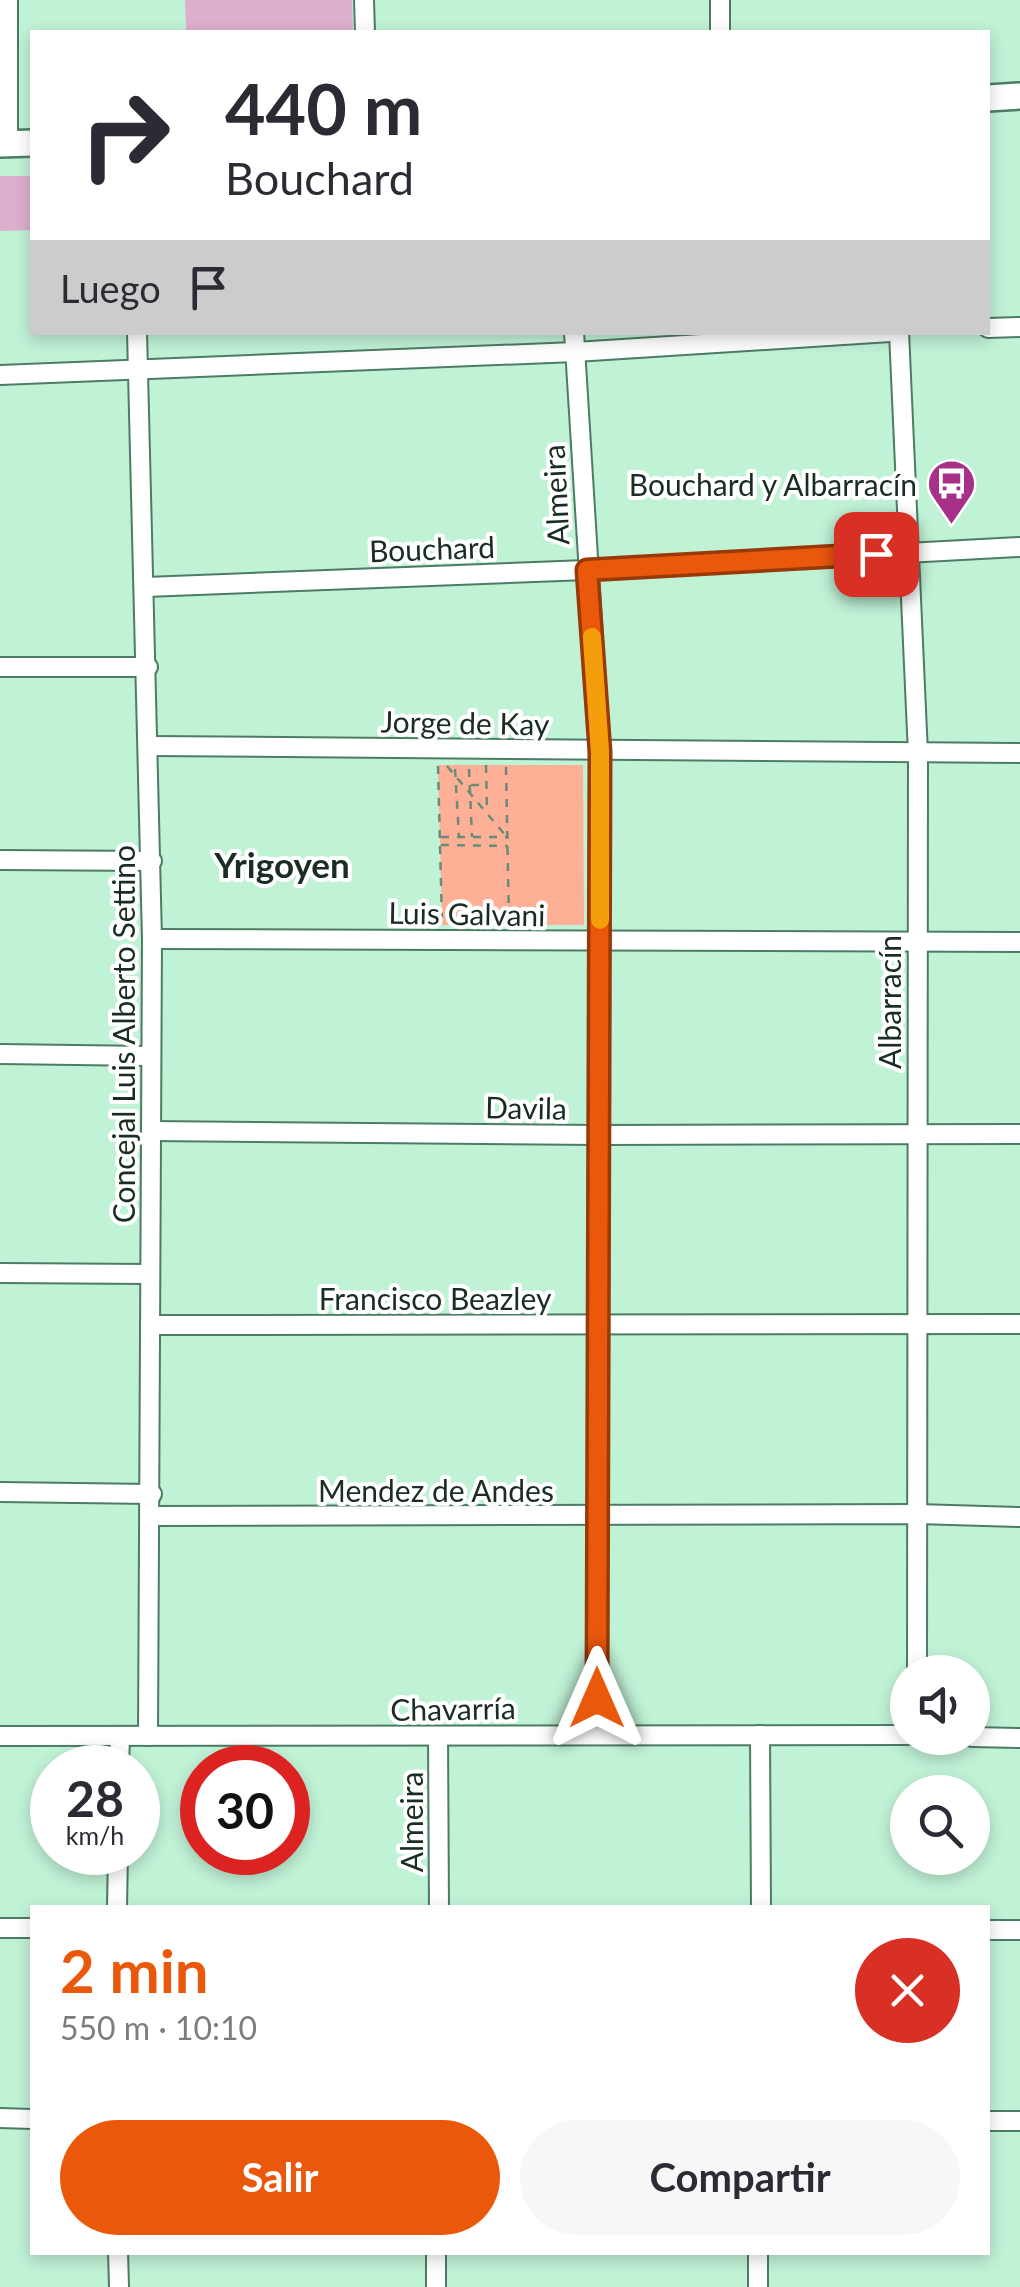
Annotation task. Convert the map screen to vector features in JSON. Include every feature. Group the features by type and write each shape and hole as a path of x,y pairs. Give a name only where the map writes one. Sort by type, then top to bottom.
{"main road":[{"path":"990,98 1020,96"}],"street":[{"path":"8,0 14,144"},
{"path":"364,0 365,30"},
{"path":"720,0 720,30"},
{"path":"990,328 1020,327"},
{"name":"Concejal Luis Alberto Settino","path":"137,335 152,860 148,1736"},
{"path":"0,375 574,342 795,335"},
{"name":"Albarracín","path":"900,335 918,754 918,1655"},
{"name":"Almeira","path":"574,342 600,752 598,1734"},
{"name":"Bouchard","path":"146,587 587,570 1020,547"},
{"path":"0,667 148,667"},
{"name":"Jorge de Kay","path":"150,746 1020,753"},
{"path":"0,860 152,860"},
{"name":"Luis Galvani","path":"152,940 1020,942"},
{"path":"0,1054 150,1056"},
{"name":"Davila","path":"151,1132 1020,1134"},
{"path":"0,1273 149,1274"},
{"name":"Francisco Beazley","path":"150,1326 1020,1324"},
{"path":"0,1492 152,1494"},
{"name":"Mendez de Andes","path":"151,1516 1020,1516"},
{"path":"760,1735 760,1905"},
{"name":"Chavarría","path":"0,1736 890,1736"},
{"path":"120,1737 120,1745"},
{"name":"Almeira","path":"438,1737 439,1905"},
{"path":"990,1737 1020,1738"},
{"path":"117,1905 118,1875"},
{"path":"0,1928 30,1928"},
{"path":"990,1930 1020,1930"},
{"path":"0,2118 30,2119"},
{"path":"990,2120 1020,2120"},
{"path":"118,2255 118,2287"},
{"path":"436,2255 436,2287"},
{"path":"758,2255 758,2287"}],"path":[{"path":"458,837 455,776 479,750"},
{"path":"472,837 470,785 479,750"},
{"path":"479,750 487,814"},
{"path":"479,750 508,838 510,940"},
{"path":"442,939 438,756 508,838"},
{"path":"470,785 486,785"},
{"path":"440,837 508,838"},
{"path":"440,844 508,846"}],"shaded area":[{"path":"438,765 583,765 584,925 442,925"}],"building":[{"path":"185,0 352,0 353,30 186,30"},
{"path":"0,176 30,176 30,230 0,231"}],"slow traffic":[{"path":"592,637 600,752 600,920"}],"place":[{"name":"Bouchard y Albarracín","path":"952,526"}],"district":[{"name":"Yrigoyen","path":"282,864"}],"route":[{"path":"597,1698 600,752 587,570 876,554"}]}
